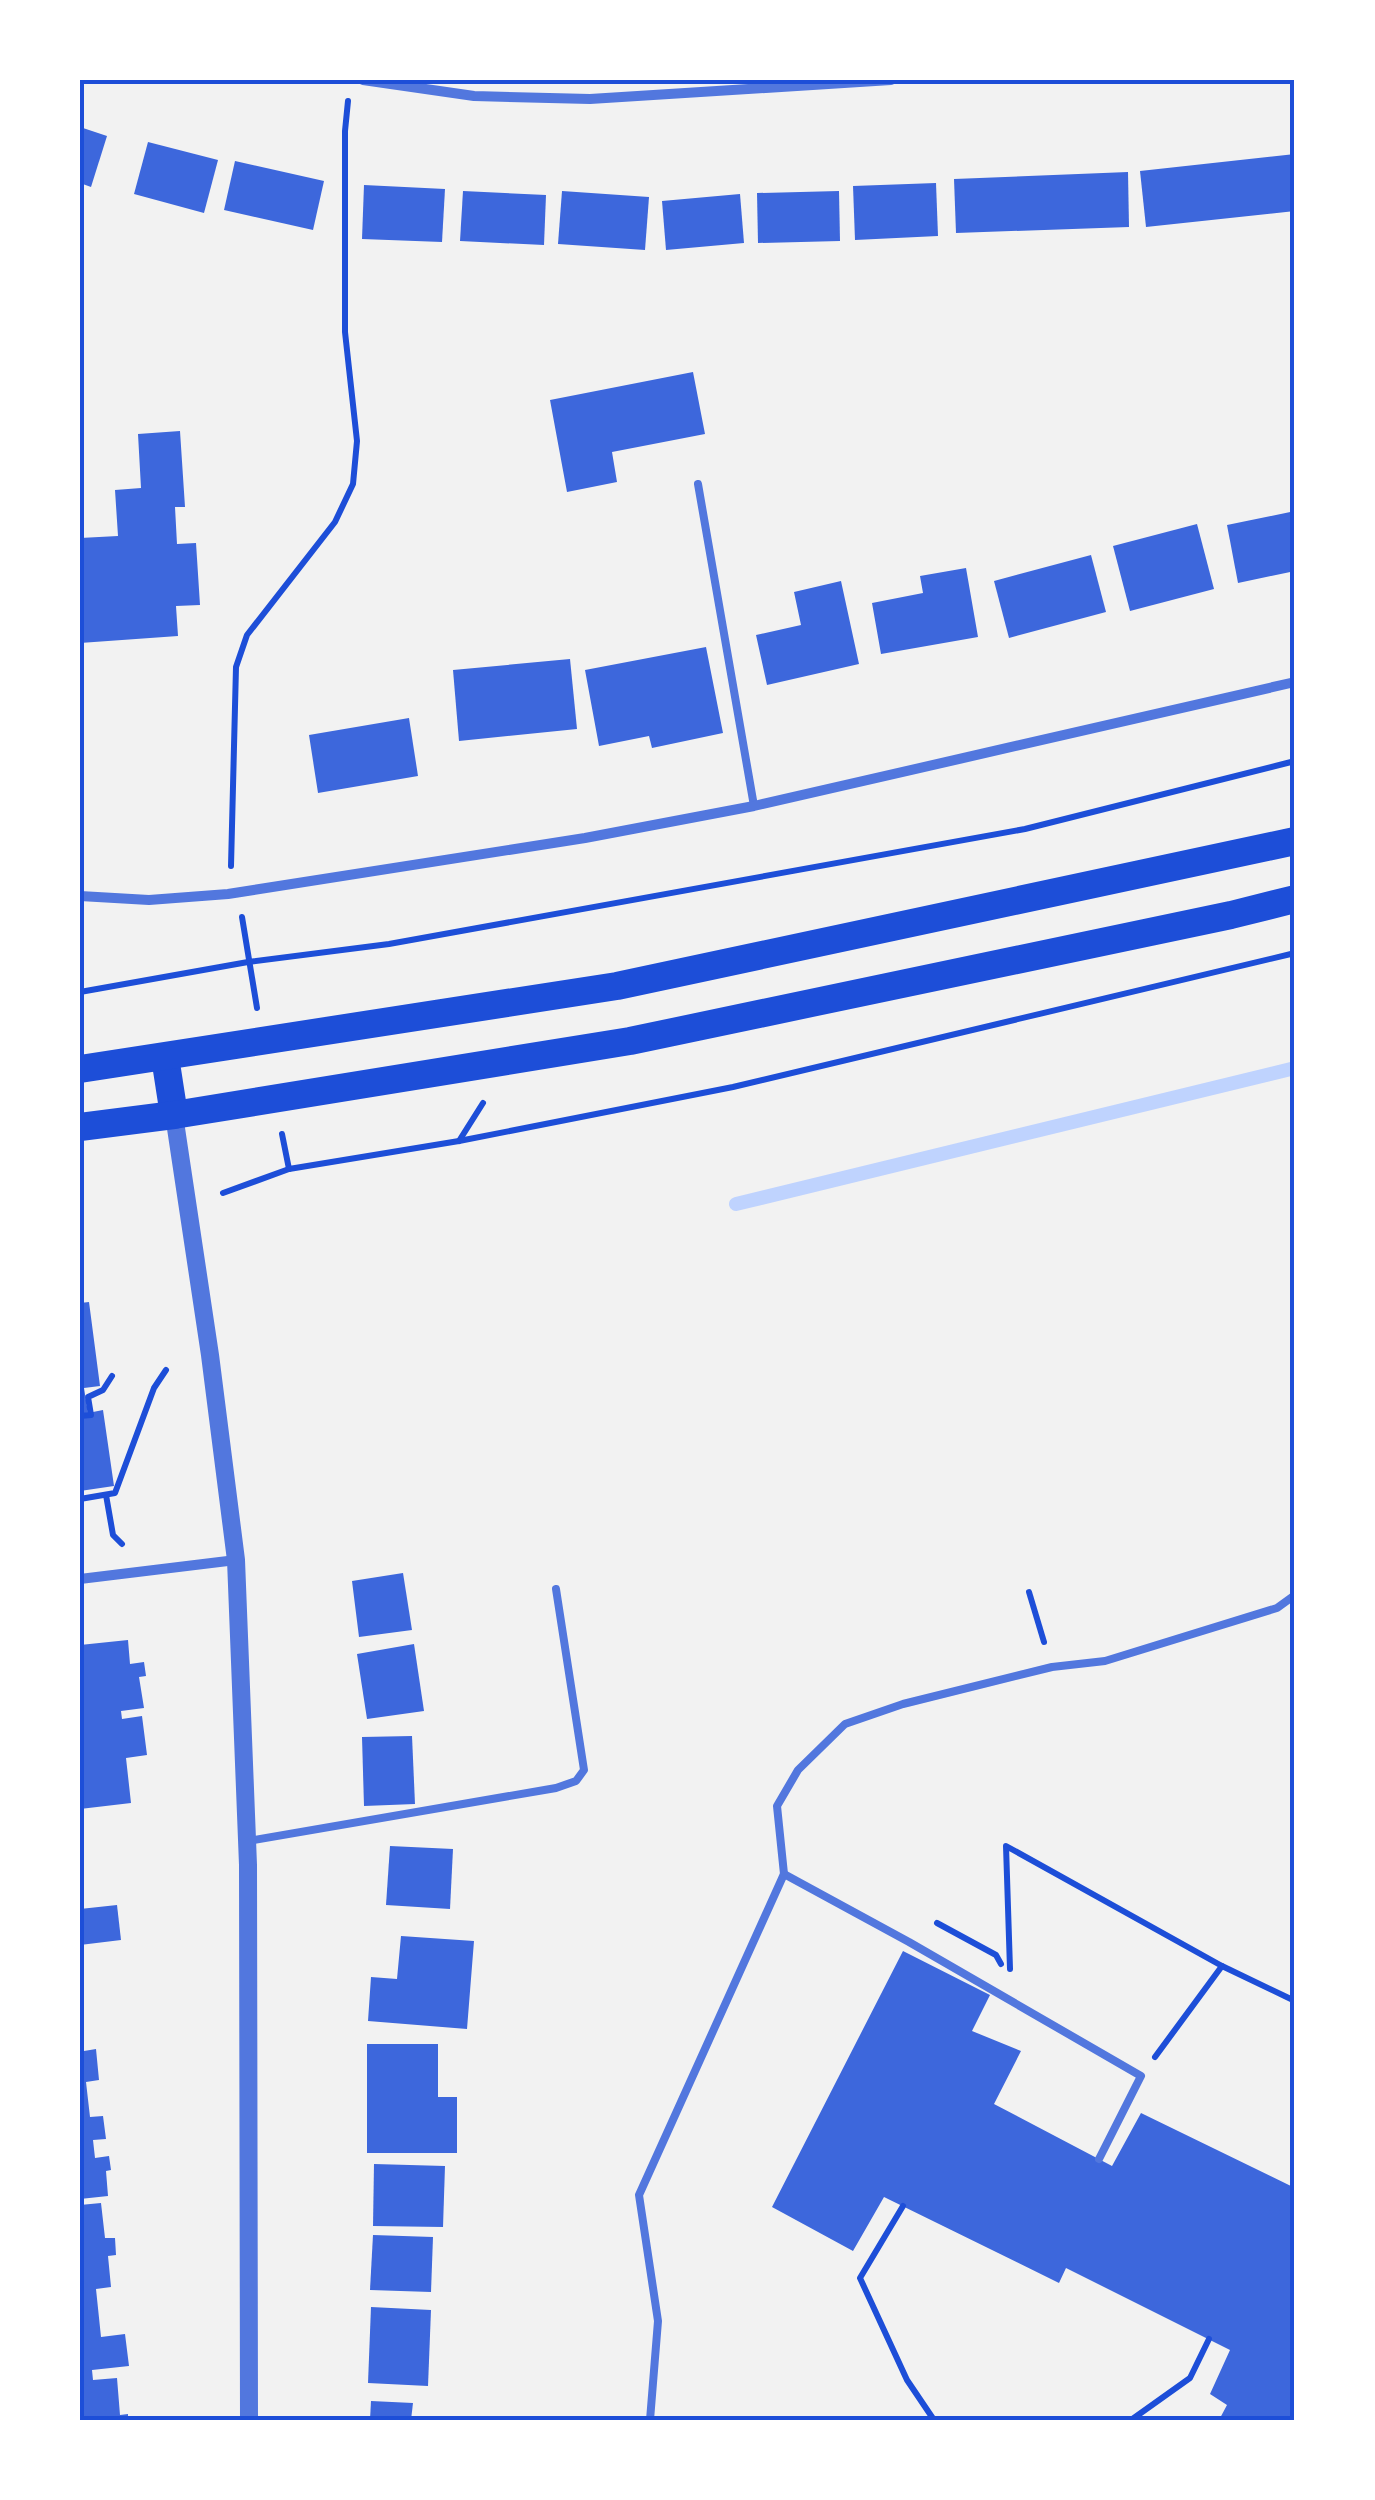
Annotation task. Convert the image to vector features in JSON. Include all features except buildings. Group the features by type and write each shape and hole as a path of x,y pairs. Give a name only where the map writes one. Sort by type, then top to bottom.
{"highway":[{"path":"80,1068 616,986 1295,840"},
{"path":"80,1128 630,1041 1295,899"},
{"path":"165,1057 174,1115"}],"street":[{"path":"364,80 474,96 590,99 891,80"},
{"path":"80,896 149,900 228,894 585,838 754,806 1295,682"},
{"path":"174,1115 236,1560 247,1841 249,2420"},
{"path":"80,1579 236,1560"}],"lane":[{"path":"698,484 754,806"},
{"path":"247,1841 556,1788 576,1780 584,1770 556,1589"},
{"path":"650,2420 658,2322 639,2195 784,1874 777,1806 798,1770 844,1724 903,1704 1052,1667 1105,1661 1277,1608 1295,1595"},
{"path":"784,1874 1141,2076 1099,2159"}],"path":[{"path":"231,872 236,667 247,635 336,522 353,484 357,441 346,332 348,97"},
{"path":"80,992 248,962 389,944 1025,829 1295,761"},
{"path":"223,1193 289,1169 459,1142 733,1087 1295,952"},
{"path":"248,962 258,1013"},
{"path":"80,1499 114,1494 154,1388 166,1370"},
{"path":"80,1416 90,1415 88,1397 103,1390 112,1376"},
{"path":"106,1495 113,1535 122,1544"},
{"path":"1029,1592 1052,1667"},
{"path":"922,1915 996,1954 1010,1981 1006,1846 1295,2002"},
{"path":"1141,2076 1222,1966"},
{"path":"903,2206 860,2278 907,2380 934,2420"},
{"path":"1131,2420 1190,2378 1208,2339"}],"waterway":[{"path":"736,1204 1295,1068"}]}
